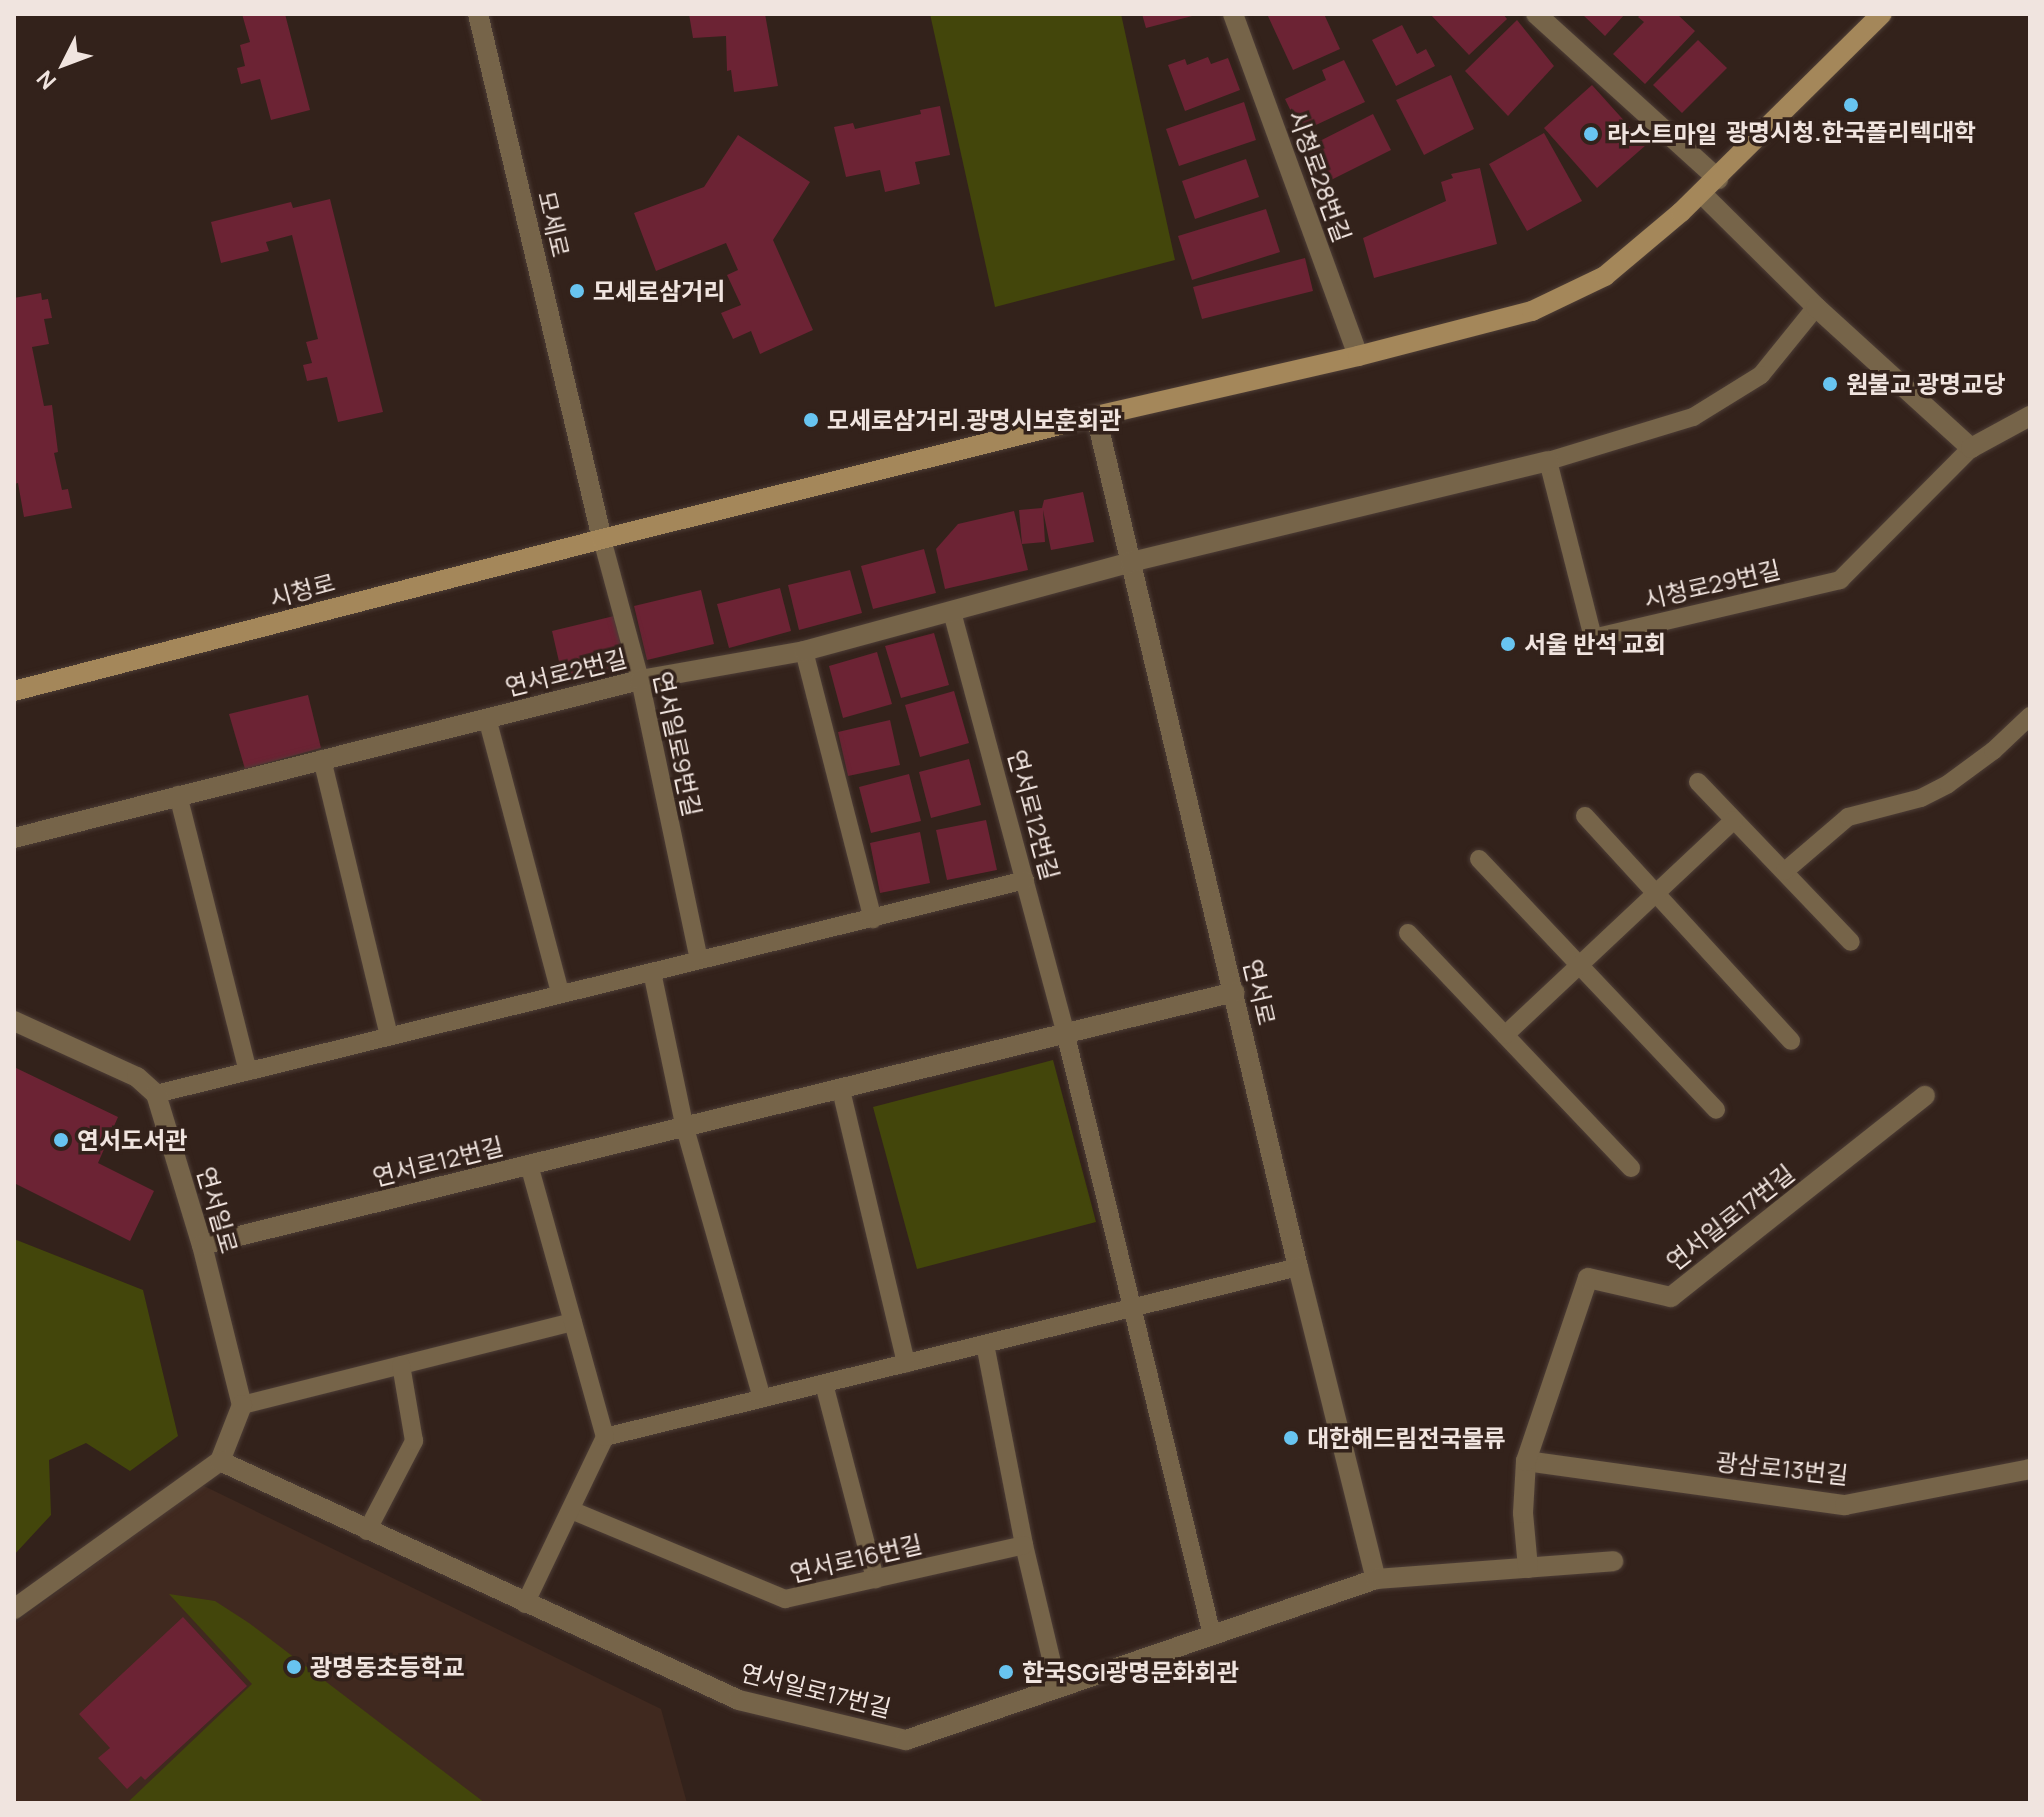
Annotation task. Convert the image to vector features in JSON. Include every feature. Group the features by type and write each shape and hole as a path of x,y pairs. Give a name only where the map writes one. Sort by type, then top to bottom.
{"main road":[{"name":"시청로","path":"14,691 602,539 1532,311 1605,276 1702,194 1882,14"}],"street":[{"name":"모세로","path":"478,14 602,539"},
{"name":"시청로28번길","path":"1233,14 1358,356"},
{"path":"1536,14 1718,179"},
{"path":"1702,194 1816,307 1971,448"},
{"name":"연서로","path":"1096,416 1298,1267 1376,1579"},
{"name":"시청로29번길","path":"1971,448 2030,416"},
{"path":"1131,562 1548,461"},
{"name":"연서로2번길","path":"14,838 640,680 804,651 1131,562"},
{"name":"연서로12번길","path":"202,1245 1234,992"},
{"path":"14,1021 137,1077 156,1094"},
{"name":"연서일로","path":"156,1094 202,1245 242,1405"},
{"name":"연서일로17번길","path":"1526,1461 1588,1278 1671,1297 1925,1096"},
{"path":"14,1609 220,1461 242,1405"},
{"name":"연서일로17번길","path":"220,1461 739,1700 906,1740 1376,1579 1613,1561"},
{"path":"1526,1461 1523,1513 1528,1568"},
{"name":"광삼로13번길","path":"1526,1461 1845,1505 2030,1469"}],"lane":[{"path":"1548,461 1693,417 1761,375 1816,307"},
{"name":"시청로29번길","path":"1548,461 1593,638 1840,580 1971,448"},
{"name":"연서일로9번길","path":"602,539 640,680 699,960"},
{"name":"연서로12번길","path":"952,612 1065,1032 1130,1308"},
{"path":"804,651 873,919"},
{"path":"1785,871 1848,817 1921,798 1956,780 2030,716"},
{"path":"487,718 560,992"},
{"path":"322,759 389,1036"},
{"path":"1698,782 1851,942"},
{"path":"178,795 248,1071"},
{"path":"1585,816 1791,1041"},
{"path":"1505,1035 1734,820"},
{"path":"1479,859 1716,1110"},
{"path":"156,1094 560,992 1025,880"},
{"path":"1408,933 1631,1168"},
{"path":"652,972 685,1128 762,1398"},
{"path":"841,1090 906,1363"},
{"path":"525,1604 605,1437 529,1165"},
{"path":"605,1437 1298,1267"},
{"path":"1130,1308 1212,1635"},
{"path":"242,1405 573,1322"},
{"path":"985,1344 1024,1545 1058,1688"},
{"path":"367,1531 414,1441 401,1365"},
{"path":"824,1384 875,1579"},
{"name":"연서로16번길","path":"571,1510 785,1599 1024,1545"}],"shaded area":[{"path":"930,14 1121,14 1175,260 995,307"},
{"path":"1053,1060 1096,1222 917,1269 873,1107"},
{"path":"14,1239 143,1290 178,1436 130,1471 86,1443 49,1460 51,1515 14,1555"},
{"name":"광명동초등학교","path":"202,1485 661,1709 687,1803 14,1803 14,1624"},
{"path":"169,1594 215,1601 249,1623 485,1803 127,1803 252,1684"}],"building":[{"path":"242,14 285,14 310,110 271,120 260,79 241,84 237,68 245,66 240,45 250,42"},
{"path":"689,14 765,14 778,86 734,92 731,70 727,71 726,36 693,38"},
{"path":"1142,14 1196,14 1196,15 1146,28"},
{"path":"1267,14 1324,14 1340,49 1293,70"},
{"path":"1430,14 1503,14 1507,19 1469,55"},
{"path":"1582,14 1625,14 1605,36"},
{"path":"1641,14 1677,14 1695,31 1645,84 1613,54 1644,22 1638,17"},
{"path":"1517,20 1554,66 1508,116 1465,71"},
{"path":"1402,25 1417,54 1426,49 1435,66 1396,86 1372,40"},
{"path":"1698,40 1727,68 1682,113 1653,85"},
{"path":"1208,57 1211,64 1228,58 1240,90 1185,111 1168,65 1185,59 1187,65"},
{"path":"1344,60 1365,102 1301,132 1285,99 1326,80 1322,70"},
{"path":"1451,75 1474,129 1424,155 1396,100"},
{"path":"1592,85 1646,145 1597,188 1544,128"},
{"path":"1244,102 1256,140 1179,166 1166,129"},
{"path":"940,106 950,155 915,162 920,184 885,192 880,170 846,177 834,127 853,123 855,129 921,114 920,110"},
{"path":"1373,114 1391,150 1325,183 1306,148"},
{"path":"1544,133 1582,201 1527,231 1489,164"},
{"path":"738,135 810,182 773,240 813,330 760,354 751,331 733,339 721,313 741,305 727,275 738,270 726,243 656,271 634,213 704,187"},
{"path":"1246,159 1259,197 1195,219 1182,181"},
{"path":"1480,168 1497,244 1374,278 1363,238 1446,201 1441,182 1453,178 1451,174"},
{"path":"330,199 383,412 338,422 327,377 307,381 303,365 312,363 306,342 318,339 292,235 266,242 269,251 221,263 211,222 291,202 293,208"},
{"path":"1266,209 1280,252 1192,280 1178,236"},
{"path":"1305,258 1313,291 1202,319 1193,287"},
{"path":"41,293 42,300 48,299 52,318 44,319 49,344 32,347 44,406 52,405 58,452 54,453 62,490 68,489 72,508 24,517 18,483 14,484 14,298"},
{"path":"1083,492 1094,542 1051,550 1043,510 1045,542 1022,544 1019,510 1042,508 1044,500"},
{"path":"1014,511 1028,570 945,589 936,549 958,524"},
{"path":"924,549 936,593 873,609 861,566"},
{"path":"850,570 862,613 799,630 788,585"},
{"path":"780,588 791,631 729,648 717,604"},
{"path":"701,590 714,644 647,660 634,606"},
{"path":"614,616 626,665 563,679 552,631"},
{"path":"934,633 949,685 901,698 885,646"},
{"path":"877,652 892,704 843,718 829,666"},
{"path":"954,691 969,743 920,757 905,705"},
{"path":"308,695 321,748 245,769 229,714"},
{"path":"890,720 900,765 848,776 838,732"},
{"path":"969,759 981,805 931,818 919,772"},
{"path":"909,774 921,821 871,833 859,787"},
{"path":"986,820 997,870 947,880 936,830"},
{"path":"920,832 930,883 880,893 870,843"},
{"name":"연서도서관","path":"14,1067 118,1117 98,1163 154,1191 130,1241 14,1183"},
{"path":"183,1617 247,1686 145,1780 141,1776 127,1789 98,1758 110,1748 79,1714"}],"place":[{"name":"광명시청.한국폴리텍대학","path":"1851,105"},
{"name":"라스트마일","path":"1591,134"},
{"name":"모세로삼거리","path":"577,291"},
{"name":"원불교 광명교당","path":"1830,384"},
{"name":"모세로삼거리.광명시보훈회관","path":"811,420"},
{"name":"서울 반석 교회","path":"1508,644"},
{"name":"연서도서관","path":"61,1140"},
{"name":"대한해드림전국물류","path":"1291,1438"},
{"name":"광명동초등학교","path":"294,1667"},
{"name":"한국SGI광명문화회관","path":"1006,1672"}]}
